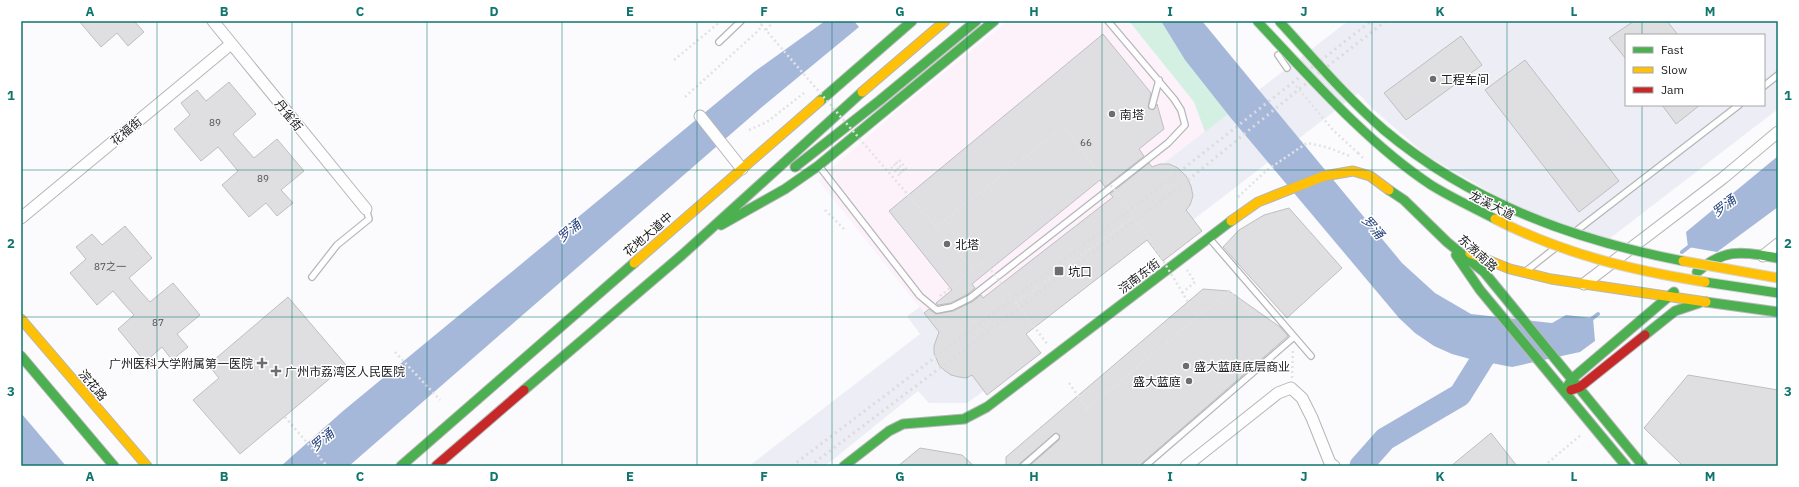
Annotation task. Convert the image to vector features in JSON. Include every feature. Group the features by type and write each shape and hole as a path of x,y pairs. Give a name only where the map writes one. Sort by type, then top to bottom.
{"main road":[{"name":"花地大道中","path":"401,466 912,21"},
{"path":"436,466 682,255 850,102 945,21"},
{"path":"682,255 879,101 976,21"},
{"path":"719,226 785,189 818,166 994,21"},
{"name":"龙溪大道","path":"1257,21 1344,112 1381,146 1425,181 1456,200 1533,238 1597,260 1678,278 1778,293"},
{"name":"龙溪大道","path":"1279,21 1335,83 1364,112 1401,144 1441,172 1477,193 1516,211 1574,234 1609,245 1694,264 1778,278"},
{"path":"865,61 886,32"},
{"name":"浣南东街","path":"844,466 889,431 903,424 964,419 987,407 1240,214 1258,202 1277,193 1324,176 1340,172 1354,171 1370,176 1404,200 1447,242"},
{"path":"1447,242 1495,265 1523,273 1584,284 1669,296 1704,295 1778,312"},
{"name":"东漖南路","path":"1447,242 1484,272 1573,378 1643,466"},
{"name":"东漖南路","path":"1447,242 1464,268 1494,307 1626,466"},
{"path":"1564,391 1573,378 1716,257 1739,253 1778,258"},
{"path":"1564,391 1580,387 1675,311 1704,295 1718,273 1734,261 1759,255"},
{"name":"浣花路","path":"21,319 146,466"},
{"path":"21,356 114,466"}],"street":[{"name":"丹雀街","path":"213,21 366,210"},
{"name":"花福街","path":"21,218 231,44"},
{"path":"700,116 742,168"},
{"path":"1584,284 1723,178 1778,132"},
{"path":"1759,255 1778,244"},
{"path":"1186,466 1278,393 1291,388 1302,398 1332,465"}],"lane":[{"path":"719,42 741,21"},
{"path":"818,166 920,296 937,310 952,307 970,298 1168,142 1185,125 1181,110 1159,80 1108,21"},
{"path":"1253,21 1270,44"},
{"path":"1274,50 1287,68"},
{"path":"1765,85 1778,75"},
{"path":"1152,106 1159,80"},
{"path":"1523,273 1738,106"},
{"path":"312,277 337,245 369,219 366,210"},
{"path":"1209,238 1310,356"},
{"path":"1145,466 1294,336"},
{"path":"1023,466 1056,437"}],"path":[{"path":"674,60 721,21"},
{"path":"758,21 973,270"},
{"path":"685,97 759,30 763,21"},
{"path":"766,30 774,21"},
{"path":"749,130 767,122 793,100 815,86"},
{"path":"936,227 1062,127 1119,195 1161,257 1196,317"},
{"path":"1234,200 1267,170 1307,143"},
{"path":"895,163 904,174 895,163"},
{"path":"825,210 846,231"},
{"path":"1016,304 1134,217"},
{"path":"1180,260 1195,282 1182,293"},
{"path":"940,296 984,261 1048,345"},
{"path":"1069,383 1087,409 1229,291 1255,315"},
{"path":"1291,388 1294,336"},
{"path":"395,352 440,400"},
{"path":"285,416 327,466"},
{"path":"1544,466 1592,425"}],"shaded area":[{"path":"1008,21 1129,21 1194,102 1205,132 939,332 818,180 902,107"},
{"path":"1348,21 1778,21 1778,109 1609,239 1516,207 1426,155 1373,109 1358,93 1189,223 1151,173"},
{"path":"920,307 985,390 967,403 929,403 918,391 825,466 749,466 920,334 907,316"}],"green space":[{"path":"1129,21 1161,21 1185,60 1228,114 1205,132 1194,102"}],"water":[{"path":"825,21 854,21 859,27 762,107 349,466 281,466 343,411 754,72"},
{"path":"1161,21 1202,21 1402,263 1435,293 1471,314 1552,323 1566,315 1593,318 1595,341 1580,352 1512,367 1452,354 1434,346 1415,333 1399,318 1230,117 1185,60"},
{"path":"1778,156 1778,207 1717,252 1688,247 1686,232"},
{"path":"21,413 66,466 21,466"}],"building":[{"path":"79,21 134,21 144,32 128,46 117,33 101,47"},
{"path":"1634,21 1667,21 1677,34 1625,34 1625,58 1609,38"},
{"path":"1103,34 1151,93 1148,107 1153,110 1157,104 1164,129 1139,149 1144,156 1105,187 1100,180 972,284 975,288 968,294 951,303 938,305 936,303 952,290 889,211"},
{"name":"工程车间","path":"1461,36 1482,65 1406,120 1384,93"},
{"path":"1525,60 1619,181 1579,212 1485,90"},
{"path":"229,82 256,114 233,134 254,158 277,139 304,171 281,190 293,203 277,216 266,203 249,217 222,185 238,171 218,147 201,161 174,129 190,115 181,103 197,90 206,101"},
{"path":"1663,106 1699,106 1676,124"},
{"name":"坑口","path":"1149,163 1152,167 1160,164 1169,164 1178,168 1186,176 1191,186 1193,196 1190,205 1186,210 1202,231 1163,261 1147,240 1026,334 1041,353 987,395 972,375 966,378 951,375 939,365 934,353 934,346 939,332 924,313 929,309 936,314 953,311 972,302 981,295 983,298 1113,197 1110,194"},
{"path":"1289,208 1342,268 1287,318 1223,247 1239,230 1264,215"},
{"path":"125,226 152,258 129,278 150,302 173,283 200,315 177,334 188,347 172,360 162,347 145,362 118,329 134,315 113,291 97,305 70,273 86,259 76,247 92,234 102,245"},
{"name":"盛大蓝庭底层商业","path":"1203,289 1229,291 1280,327 1288,336 1142,463 1141,466 1029,466 1059,440 1059,435 1056,433 1020,463 1019,466 1006,466 1006,457"},
{"name":"广州市荔湾区人民医院","path":"288,297 346,365 240,454 193,400 219,378 208,365"},
{"path":"1688,375 1778,390 1778,466 1683,466 1644,428"},
{"path":"1491,433 1517,466 1451,466"},
{"path":"920,448 962,455 974,466 898,466"}],"waterway":[{"name":"罗涌","path":"1682,252 1691,245"},
{"name":"罗涌","path":"1589,321 1598,314"},
{"path":"1361,466 1385,439 1460,395 1493,342"}],"railway":[{"path":"792,466 1174,176 1371,21"},
{"path":"810,466 1182,185 1319,73 1386,21"}],"traffic: fast":[{"path":"820,101 912,21"},
{"path":"795,167 879,101 976,21"},
{"path":"721,225 785,189 818,166 994,21"},
{"path":"1257,21 1318,86 1384,150 1431,185 1495,219"},
{"path":"1279,21 1356,104 1384,130 1417,155 1452,178 1488,198 1525,215 1563,229 1602,242 1683,261"},
{"path":"524,390 682,255 862,92"},
{"path":"1389,190 1404,200 1447,242 1484,272 1643,466"},
{"path":"844,466 889,431 903,424 964,419 987,407 1231,221"},
{"path":"1697,272 1717,258 1735,253 1754,254 1778,258"},
{"path":"1456,255 1480,290 1626,466"},
{"path":"401,466 634,263"},
{"path":"1705,282 1778,293"},
{"path":"1567,387 1573,378 1674,292"},
{"path":"1706,302 1778,312"},
{"path":"1645,335 1675,311 1699,303"},
{"path":"21,356 114,466"}],"traffic: slow":[{"path":"862,92 945,21"},
{"path":"634,263 820,101"},
{"path":"1231,221 1258,202 1324,176 1353,171 1370,176 1389,190"},
{"path":"1495,219 1546,242 1598,259 1651,272 1705,282"},
{"path":"1470,253 1510,269 1551,279 1706,302"},
{"path":"1683,261 1778,278"},
{"path":"21,319 147,466"}],"traffic: jam":[{"path":"1571,390 1580,387 1645,335"},
{"path":"436,466 524,390"}],"place":[{"name":"工程车间","path":"1433,79"},
{"name":"南塔","path":"1112,114"},
{"name":"北塔","path":"947,244"},
{"name":"坑口","path":"1059,271"},
{"name":"广州医科大学附属第一医院","path":"262,363"},
{"name":"盛大蓝庭底层商业","path":"1186,366"},
{"name":"广州市荔湾区人民医院","path":"276,371"},
{"name":"盛大蓝庭","path":"1189,381"}]}
